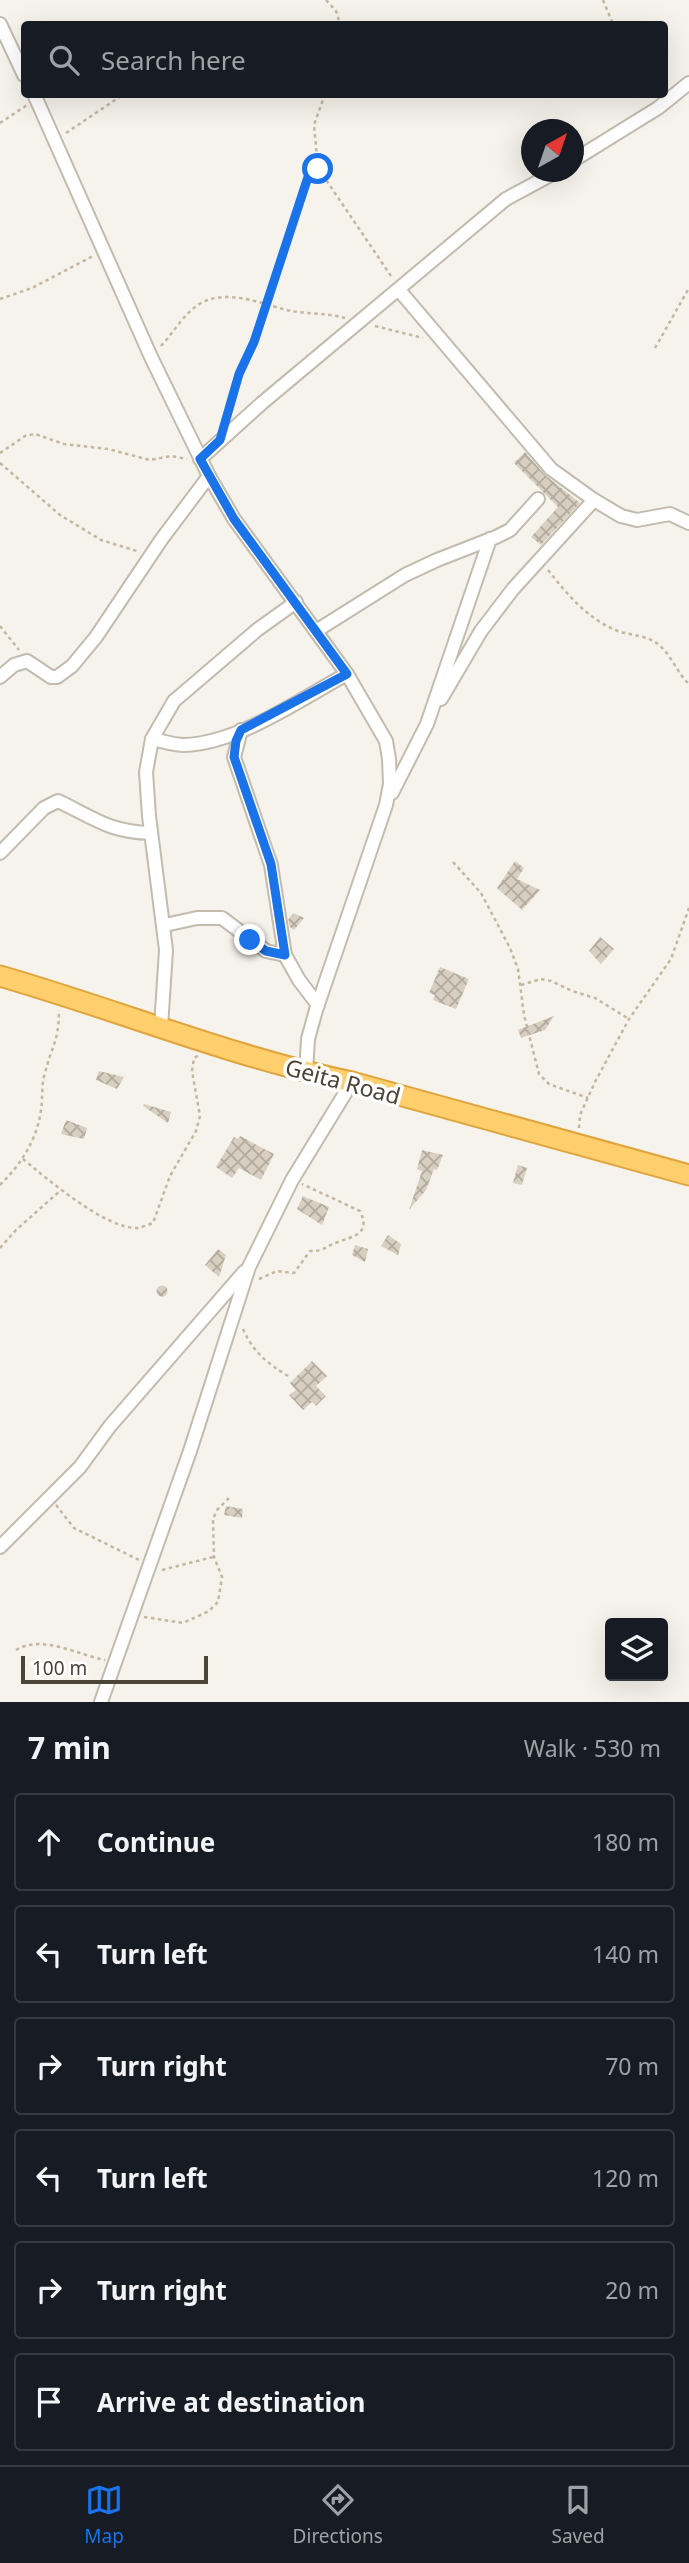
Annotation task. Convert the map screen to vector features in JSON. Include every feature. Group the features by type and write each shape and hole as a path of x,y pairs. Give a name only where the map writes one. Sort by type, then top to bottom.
{"highway":[{"name":"Geita Road","path":"0,976 306,1073 352,1082 689,1175"}],"street":[{"path":"0,24 21,69"},
{"path":"584,153 658,108 689,83"},
{"path":"35,99 151,356 209,476 234,519 347,674 386,741 390,783 386,805"},
{"path":"200,459 506,199 537,182"},
{"path":"399,290 551,469 621,516 630,519 670,514 689,523"},
{"path":"0,677 14,665 27,661 51,677 62,674 103,627 209,476"},
{"path":"316,631 405,575 510,530 538,499"},
{"path":"306,1073 308,1039 318,1005 386,805 427,724 481,631 513,589 594,500"},
{"path":"427,724 490,539"},
{"path":"161,1027 166,950 146,772 152,739 174,701 257,630 296,602"},
{"path":"152,739 181,745 207,742 241,730 347,674"},
{"path":"241,730 234,757 271,864 285,955 318,1005"},
{"path":"0,853 44,808 58,801 114,829 151,833"},
{"path":"164,925 197,918 222,918 266,951 285,955"},
{"path":"101,1702 216,1372 249,1266 292,1180 352,1082"},
{"path":"0,1547 80,1467 110,1426 249,1266"}],"path":[{"path":"326,0 336,11 339,21"},
{"path":"603,0 612,21"},
{"path":"54,141 118,98"},
{"path":"324,98 314,125 317,161 322,177 345,204 399,290"},
{"path":"0,123 35,99"},
{"path":"220,440 239,374 254,342 308,177 317,161"},
{"path":"0,299 32,288 87,261 104,249"},
{"path":"655,348 689,288"},
{"path":"151,356 192,309 204,301 227,298 268,303 292,311 332,314 413,337 442,341"},
{"path":"0,453 25,436 35,434 64,444 108,449 150,460 171,456 200,459"},
{"path":"0,463 60,515 101,540 151,556"},
{"path":"539,560 575,603 591,617 615,630 659,644 689,684"},
{"path":"0,626 27,661"},
{"path":"453,862 472,881 497,922 518,970 524,1015 539,1074 549,1084 588,1098"},
{"path":"577,1145 580,1115 588,1098 629,1019 671,959 689,908"},
{"path":"521,985 541,979 551,982 595,998 629,1019"},
{"path":"0,1185 23,1159 41,1113 44,1074 59,1033 59,1008 68,996"},
{"path":"23,1159 77,1201 125,1226 138,1228 153,1223 170,1176 195,1131 200,1116 192,1071 194,1058 214,1044"},
{"path":"288,1376 266,1363 256,1353 236,1305 260,1277 277,1271 294,1273 310,1251 325,1250 335,1243 357,1237 364,1219 360,1211 292,1180"},
{"path":"0,1248 61,1190"},
{"path":"49,1497 74,1528 149,1567 164,1570 214,1557"},
{"path":"132,1614 183,1622 209,1611 218,1602 222,1577 214,1557 213,1519 217,1510 229,1498"},
{"path":"16,1650 25,1644 40,1644 115,1661"}],"building":[{"path":"525,452 545,475 580,503 541,545 531,537 558,507 514,463"},
{"path":"515,861 524,868 517,879 540,890 522,910 497,888"},
{"path":"293,913 304,918 294,930 288,920"},
{"path":"600,937 614,949 601,964 589,951"},
{"path":"440,967 469,979 456,1009 433,1000 435,995 429,993"},
{"path":"554,1016 545,1030 521,1038 518,1030"},
{"path":"99,1071 124,1077 117,1089 96,1080"},
{"path":"144,1104 171,1112 168,1123 143,1106"},
{"path":"66,1120 87,1128 84,1139 61,1134"},
{"path":"240,1136 274,1154 261,1180 239,1168 232,1178 216,1167 234,1137 238,1139"},
{"path":"422,1150 443,1155 426,1190 409,1210 422,1171 417,1169"},
{"path":"518,1165 527,1168 522,1185 513,1183"},
{"path":"303,1196 329,1207 322,1225 297,1209"},
{"path":"388,1235 401,1244 398,1255 381,1246"},
{"path":"355,1245 368,1249 365,1262 352,1255"},
{"path":"218,1249 226,1255 219,1277 205,1265"},
{"path":"162,1285 168,1291 162,1297 156,1291"},
{"path":"312,1361 327,1376 316,1386 326,1396 316,1406 312,1402 303,1410 289,1395 296,1390 290,1383"},
{"path":"226,1506 243,1509 242,1518 224,1515"}],"route":[{"path":"250,940 266,951 285,955 271,864 234,757 236,741 241,730 347,674 234,519 200,459 220,440 239,374 254,342 308,177 317,161 318,169"}]}
